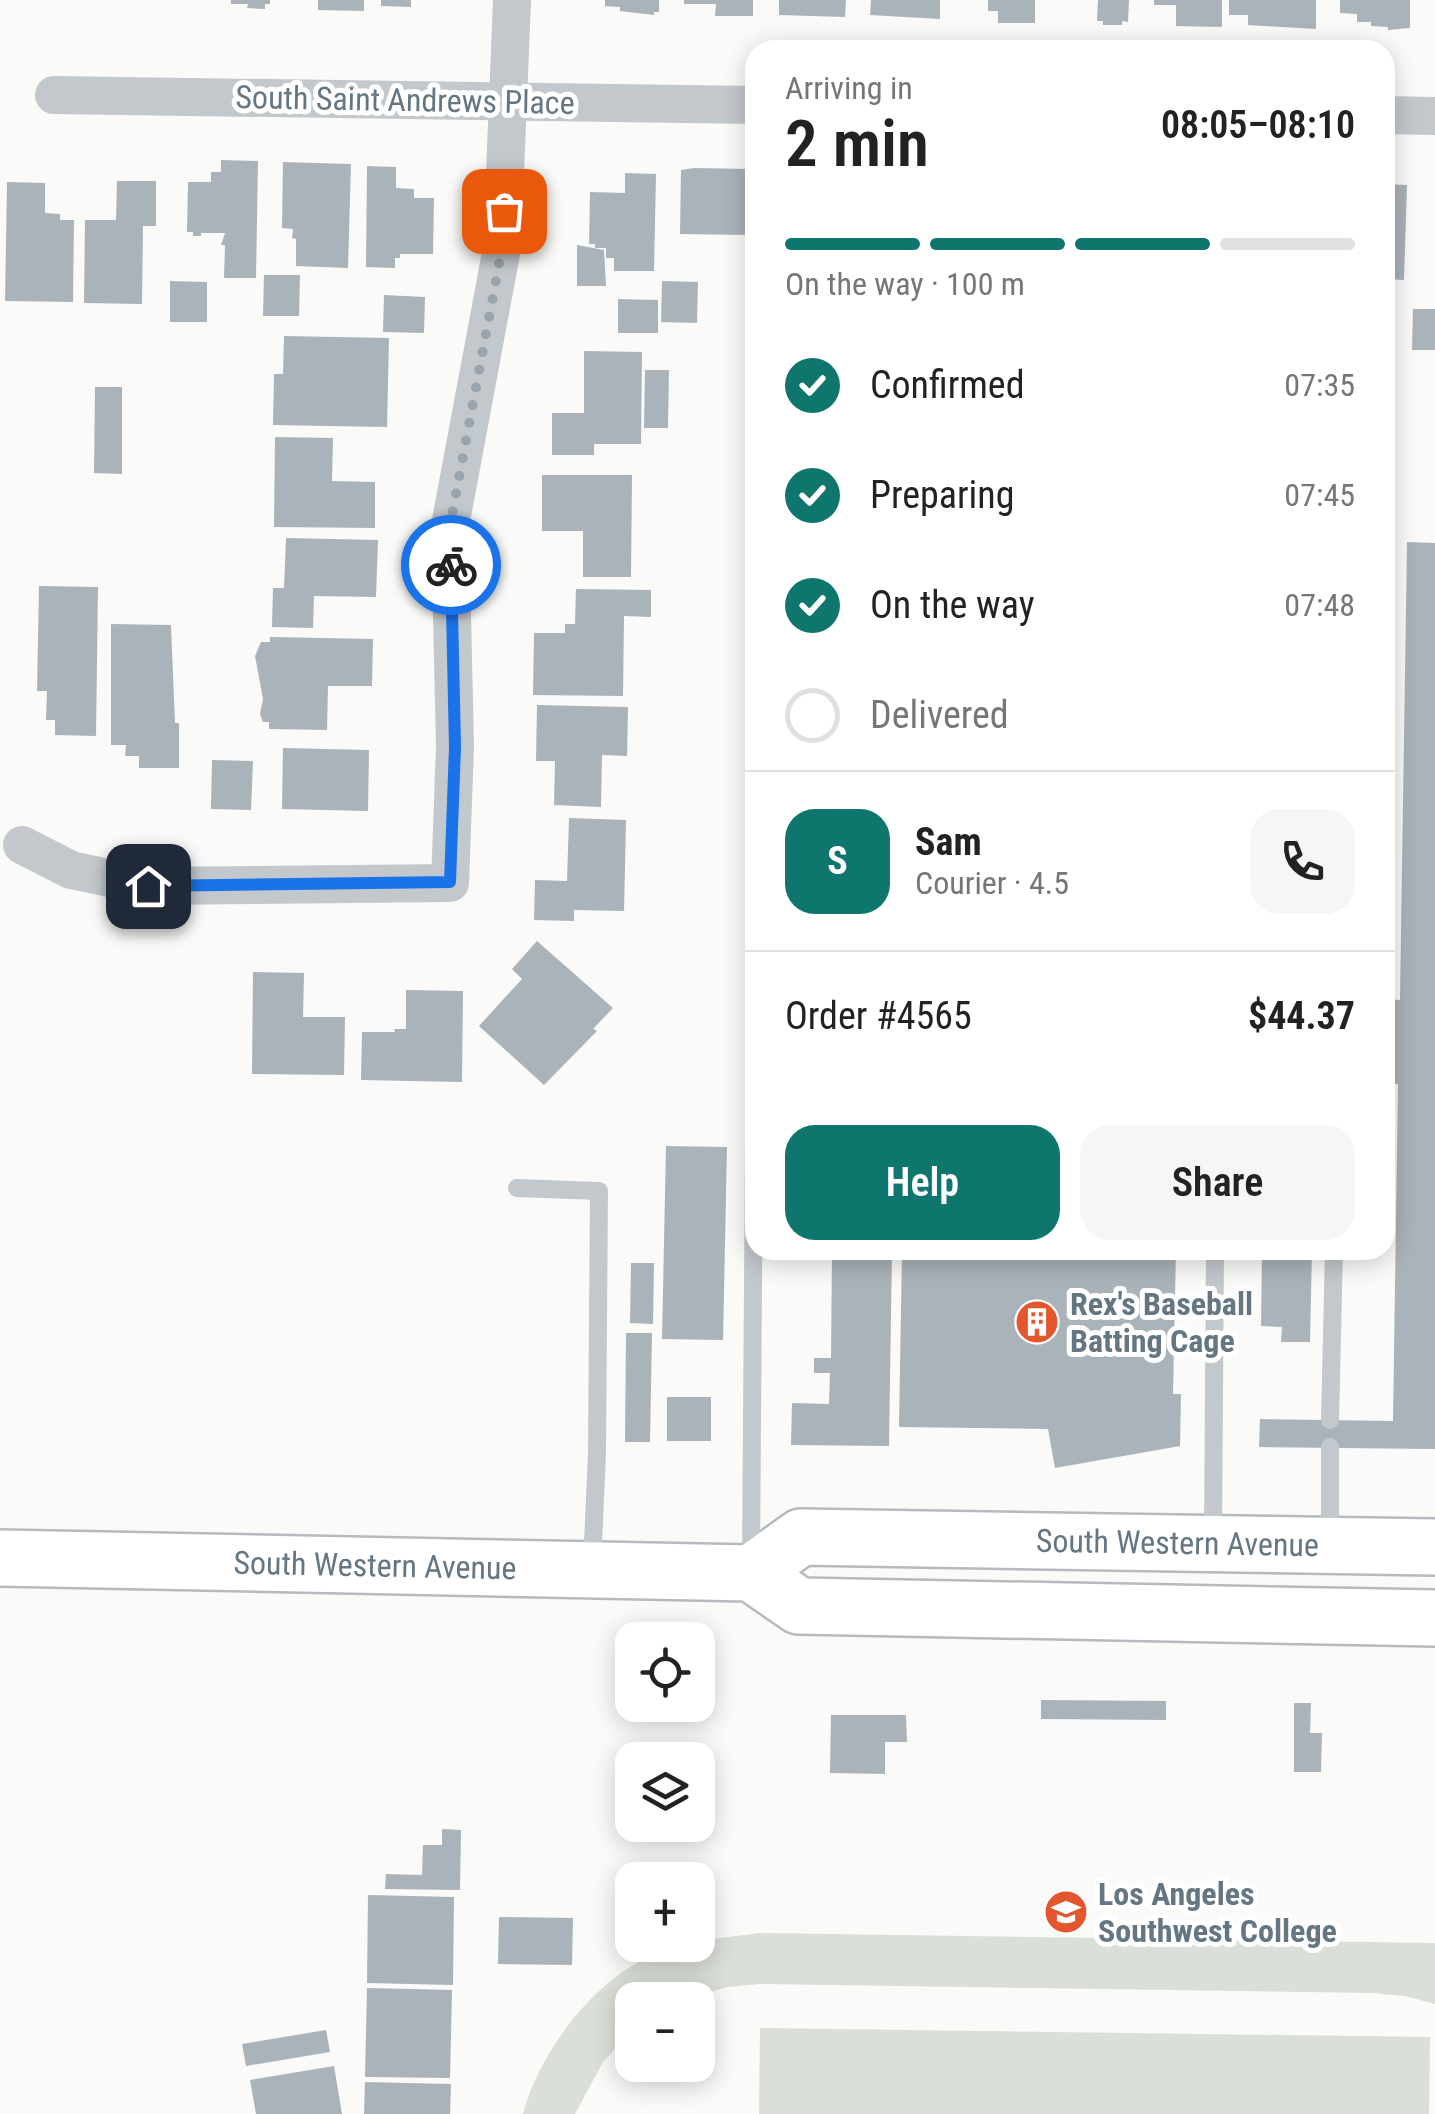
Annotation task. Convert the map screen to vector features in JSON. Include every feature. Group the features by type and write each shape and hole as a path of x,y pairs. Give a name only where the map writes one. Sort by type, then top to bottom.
{"main road":[{"name":"South Western Avenue","path":"7,1558 751,1573 801,1538 1435,1547"},
{"path":"751,1573 799,1606 1435,1618"}],"street":[{"path":"22,844 70,870 148,886 450,882 455,747 450,526 502,248 512,0"},
{"name":"South Saint Andrews Place","path":"54,95 745,106"},
{"path":"1395,115 1435,116"}],"lane":[{"path":"517,1188 599,1190 592,1570"},
{"path":"751,1573 753,1260"},
{"path":"1213,1546 1215,1260"},
{"path":"1330,1420 1334,1260"},
{"path":"1330,1447 1330,1546"}],"shaded area":[{"path":"760,1933 1435,1943 1435,2004 1372,1993 760,1984 715,1991 715,1982 615,1982 615,2049 603,2062 575,2114 523,2114 532,2086 565,2029 612,1980 638,1962 715,1962 715,1939"},
{"path":"760,2028 1430,2037 1429,2114 759,2114"}],"building":[{"path":"231,0 270,0 270,4 265,4 265,9 247,8 248,4 231,4"},
{"path":"318,0 364,0 364,11 318,10"},
{"path":"381,0 411,0 411,7 381,6"},
{"path":"605,0 659,0 659,12 654,15 620,11 620,7 605,6"},
{"path":"684,0 753,0 753,16 715,16 716,4 684,4"},
{"path":"779,0 846,0 845,17 779,15"},
{"path":"871,0 940,0 940,19 870,15"},
{"path":"988,0 1035,0 1035,23 998,23 998,11 988,11"},
{"path":"1098,0 1129,0 1128,22 1103,25 1103,21 1097,21"},
{"path":"1154,0 1222,0 1222,27 1176,26 1176,5 1154,5"},
{"path":"1229,0 1316,0 1316,29 1248,25 1248,15 1229,15"},
{"path":"1340,0 1410,0 1410,28 1388,30 1371,26 1371,22 1357,22 1357,14 1340,13"},
{"path":"221,160 258,161 256,278 224,278 225,245 221,245 225,233 193,236 193,232 187,232 188,182 211,182 211,172 221,172"},
{"path":"283,162 351,164 348,268 296,266 293,229 282,228"},
{"path":"367,166 396,167 396,188 414,189 414,198 434,198 433,254 400,254 400,258 395,258 395,268 366,267"},
{"path":"745,169 745,235 680,234 681,170"},
{"path":"625,173 656,174 654,271 614,271 614,258 606,258 606,248 589,244 590,192 625,193"},
{"path":"117,181 156,181 156,226 143,226 142,304 84,303 85,220 116,220"},
{"path":"7,182 45,183 45,213 60,214 60,220 74,220 73,302 5,301"},
{"path":"1395,184 1407,185 1404,280 1395,280"},
{"path":"577,245 604,250 606,286 577,286"},
{"path":"264,275 300,275 299,316 263,316"},
{"path":"170,281 207,282 207,322 170,322"},
{"path":"662,281 698,282 697,323 661,322"},
{"path":"384,295 425,297 424,333 383,332"},
{"path":"618,299 658,300 658,333 618,333"},
{"path":"1413,309 1435,309 1435,350 1412,350"},
{"path":"284,336 389,338 387,427 273,425 274,374 283,374"},
{"path":"584,351 642,352 641,444 594,444 594,455 552,455 552,413 584,413"},
{"path":"645,370 669,370 668,428 644,428"},
{"path":"95,387 122,387 122,474 94,473"},
{"path":"275,437 333,438 332,481 375,482 375,528 274,527"},
{"path":"542,475 632,475 631,577 583,577 583,531 542,531"},
{"path":"286,538 378,540 376,597 314,596 313,628 272,627 273,588 284,588"},
{"path":"1407,542 1435,543 1435,1449 1259,1447 1260,1419 1393,1421 1398,1084 1395,1000 1400,1000"},
{"path":"39,586 98,587 96,736 55,735 55,720 46,720 47,691 37,691"},
{"path":"576,589 651,590 651,617 624,616 623,696 533,695 534,633 565,633 565,624 575,624"},
{"path":"111,624 171,625 179,768 139,768 139,756 125,756 126,745 111,745"},
{"path":"270,637 373,639 372,686 328,686 327,730 269,729 269,722 263,722 260,714 263,699 255,656 261,642 270,642"},
{"path":"537,705 628,707 627,756 602,755 601,807 554,805 555,761 536,761"},
{"path":"283,748 369,750 368,811 282,809"},
{"path":"212,760 253,761 251,810 211,809"},
{"path":"569,818 626,820 624,911 574,910 574,921 534,920 535,880 567,881"},
{"path":"537,941 613,1008 593,1029 597,1031 544,1085 479,1026 522,979 512,969"},
{"path":"253,972 304,973 303,1017 345,1017 344,1075 252,1074"},
{"path":"406,990 463,991 462,1082 361,1080 362,1032 406,1029"},
{"path":"666,1146 727,1147 723,1340 662,1339"},
{"path":"832,1260 892,1260 889,1446 791,1445 792,1403 829,1404 830,1373 814,1373 814,1358 831,1358"},
{"name":"Rex's Baseball Batting Cage","path":"902,1260 1176,1260 1173,1394 1181,1394 1180,1446 1055,1468 1048,1429 899,1427"},
{"path":"1262,1260 1312,1260 1310,1342 1281,1342 1282,1327 1261,1326"},
{"path":"631,1263 654,1263 653,1324 630,1323"},
{"path":"626,1333 652,1333 650,1442 625,1442"},
{"path":"667,1397 711,1397 711,1441 667,1441"},
{"path":"1041,1700 1166,1701 1166,1720 1041,1719"},
{"path":"1294,1703 1311,1703 1310,1733 1322,1733 1321,1772 1294,1772"},
{"path":"831,1715 906,1715 907,1742 885,1742 885,1774 830,1773"},
{"path":"442,1829 461,1830 460,1890 385,1889 386,1874 422,1875 423,1845 442,1845"},
{"path":"368,1895 454,1897 453,1985 367,1983"},
{"path":"499,1917 573,1918 572,1965 498,1964"},
{"path":"367,1988 452,1990 450,2078 365,2077"},
{"path":"326,2030 330,2052 246,2066 242,2044"},
{"path":"334,2066 342,2114 256,2114 250,2080"},
{"path":"365,2082 451,2084 450,2114 364,2114"}],"way so far":[{"path":"451,565 450,526 502,248 504,211"}],"place":[{"name":"Rex's Baseball Batting Cage","path":"1037,1322"},
{"name":"Los Angeles Southwest College","path":"1066,1912"}],"route":[{"path":"148,886 450,882 455,747 451,565"}]}
